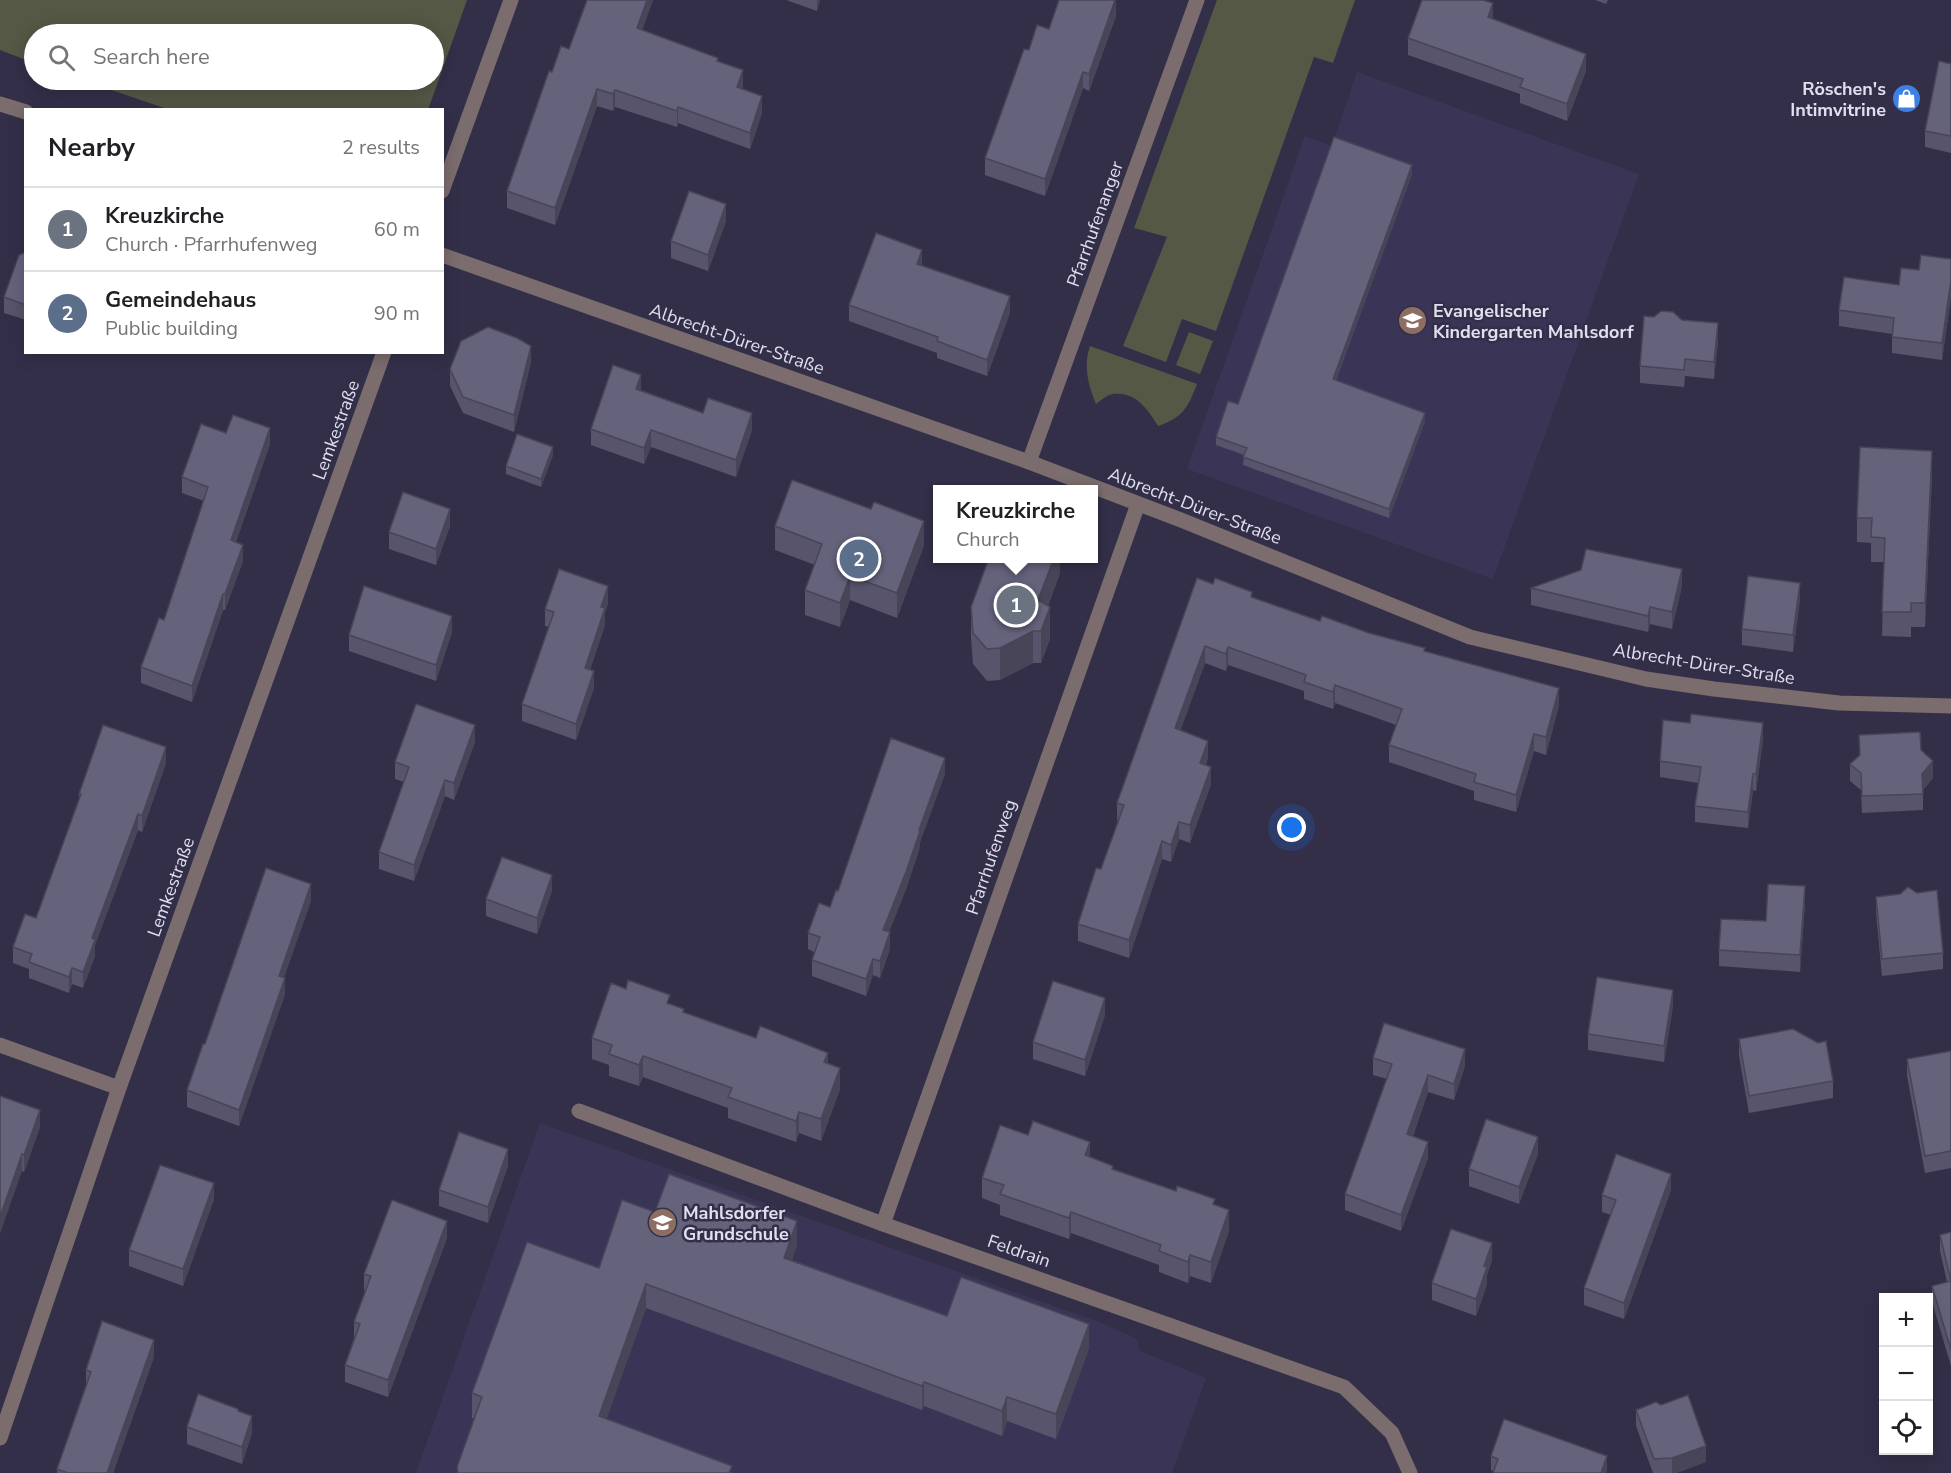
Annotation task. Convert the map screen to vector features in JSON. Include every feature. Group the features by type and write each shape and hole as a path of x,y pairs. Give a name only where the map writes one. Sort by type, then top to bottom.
{"street":[{"path":"444,185 511,0"},
{"name":"Pfarrhufenanger","path":"1029,462 1197,0"},
{"path":"0,104 24,111"},
{"name":"Albrecht-Dürer-Straße","path":"444,256 1089,485"},
{"name":"Lemkestraße","path":"0,1438 119,1088 383,354"},
{"name":"Albrecht-Dürer-Straße","path":"1098,489 1470,637 1646,679 1714,689 1839,703 1951,706"},
{"name":"Pfarrhufenweg","path":"883,1224 1138,504"},
{"path":"0,1045 119,1088"},
{"name":"Feldrain","path":"579,1111 883,1224 1344,1387 1392,1433 1410,1473"}],"shaded area":[{"name":"Evangelischer Kindergarten Mahlsdorf","path":"1357,72 1639,174 1493,579 1187,469 1305,136 1332,146"},
{"name":"Mahlsdorfer Grundschule","path":"540,1123 1099,1322 1136,1338 1140,1351 1206,1378 1172,1473 416,1473"}],"green space":[{"path":"0,0 467,0 444,65 444,24 24,24 24,59 0,50"},
{"path":"1217,0 1355,0 1333,63 1314,57 1216,331 1182,319 1166,362 1123,346 1167,237 1134,228"},
{"path":"111,90 435,90 429,108 164,108"},
{"path":"1189,332 1213,341 1200,374 1176,365"},
{"path":"1090,346 1197,384 1184,411 1158,426 1140,402 1128,395 1111,395 1096,404 1087,375"}],"building":[{"path":"587,0 647,0 637,28 718,58 717,61 743,70 737,87 762,96 750,133 678,107 677,111 615,90 613,94 597,89 555,208 507,191 549,71 552,72 561,46 569,49"},
{"path":"1059,0 1115,0 1089,74 1083,72 1045,179 985,158 1024,49 1029,50 1037,25 1049,29"},
{"path":"1422,0 1483,0 1493,3 1488,17 1586,54 1567,104 1520,87 1523,79 1408,38"},
{"path":"1939,61 1951,64 1951,136 1925,131"},
{"path":"1334,137 1412,165 1333,379 1425,413 1389,509 1243,457 1247,448 1216,437 1228,401 1238,404"},
{"path":"689,191 726,204 708,255 671,241"},
{"path":"876,233 922,250 917,264 1010,296 987,360 937,341 938,337 849,305"},
{"path":"24,253 24,304 4,297 19,255"},
{"path":"1921,255 1951,259 1951,280 1942,343 1892,337 1894,318 1839,310 1844,277 1899,285 1901,268 1919,270"},
{"path":"1661,311 1673,312 1682,320 1718,323 1714,362 1685,359 1684,370 1640,366 1644,316 1654,317"},
{"path":"488,327 531,346 514,415 463,397 450,369 461,341"},
{"path":"613,365 641,375 636,389 703,413 708,398 752,413 736,460 651,430 644,448 591,429"},
{"path":"233,415 270,428 231,540 243,545 225,594 223,594 192,686 141,667 159,618 164,620 208,487 182,477 201,424 226,433"},
{"path":"517,434 553,447 541,479 506,466"},
{"path":"1860,447 1932,451 1925,603 1911,603 1911,612 1882,612 1885,538 1871,537 1872,518 1857,518"},
{"path":"792,480 871,509 874,502 924,521 897,593 850,576 840,603 805,590 822,544 775,526"},
{"path":"403,492 450,509 436,549 389,532"},
{"path":"1586,549 1682,569 1672,612 1650,607 1648,616 1531,588 1581,570"},
{"path":"987,563 1052,563 1038,600 1050,607 1041,631 1033,631 1000,648 987,649 973,633 971,607"},
{"path":"559,569 608,586 601,607 605,608 585,668 594,671 576,724 522,704 554,612 545,609"},
{"path":"1748,576 1800,583 1793,635 1742,629"},
{"path":"1197,578 1213,584 1215,578 1252,592 1251,597 1320,621 1322,616 1369,633 1425,648 1424,651 1559,688 1546,737 1534,734 1516,795 1474,782 1476,774 1389,745 1402,709 1335,685 1333,692 1304,682 1306,675 1228,647 1226,654 1205,646 1175,728 1208,741 1200,763 1211,767 1190,825 1179,822 1171,845 1162,841 1129,940 1078,924 1096,868 1101,869 1124,805 1117,803"},
{"path":"364,586 452,616 436,665 349,635"},
{"path":"416,704 475,725 454,783 445,780 414,865 379,852 409,767 395,762"},
{"path":"1691,714 1763,723 1748,812 1695,806 1701,767 1660,761 1663,720 1690,723"},
{"path":"103,725 166,747 142,816 138,814 92,938 95,940 83,972 72,968 69,977 29,962 32,954 13,947 25,914 36,918 81,794 79,794"},
{"path":"1920,732 1921,750 1933,761 1922,774 1923,794 1862,796 1861,773 1850,764 1860,755 1859,735"},
{"path":"891,738 945,758 906,872 883,930 890,932 880,961 873,959 866,979 812,960 820,937 808,933 819,903 830,907 836,890 838,891"},
{"path":"502,857 552,875 537,918 486,899"},
{"path":"266,868 311,884 279,976 285,978 239,1110 187,1090"},
{"path":"1768,884 1805,886 1800,955 1719,950 1721,919 1766,921"},
{"path":"1908,887 1917,893 1937,890 1943,953 1882,959 1876,897 1900,894"},
{"path":"1597,977 1673,990 1664,1046 1588,1034"},
{"path":"628,980 670,995 667,1003 684,1009 683,1012 756,1038 760,1026 828,1053 824,1062 840,1068 821,1119 799,1112 796,1121 728,1097 732,1088 643,1056 639,1065 609,1054 612,1045 592,1038 611,983 626,989"},
{"path":"1053,981 1105,998 1085,1060 1033,1042"},
{"path":"1384,1023 1465,1049 1454,1084 1428,1075 1407,1134 1428,1142 1401,1215 1345,1194 1392,1064 1373,1058"},
{"path":"1793,1029 1818,1043 1826,1041 1833,1081 1749,1096 1739,1039"},
{"path":"1951,1051 1951,1151 1925,1156 1907,1059"},
{"path":"0,1096 40,1110 0,1217"},
{"path":"1486,1119 1538,1137 1519,1187 1469,1169"},
{"path":"1033,1121 1090,1142 1085,1155 1113,1166 1112,1169 1176,1191 1177,1186 1215,1199 1213,1204 1229,1210 1211,1262 1190,1255 1188,1262 1159,1251 1161,1245 1071,1212 1069,1218 1000,1194 1004,1185 982,1178 1000,1125 1028,1135"},
{"path":"459,1132 508,1149 488,1207 439,1190"},
{"path":"1616,1154 1671,1174 1624,1303 1584,1288 1616,1200 1602,1195"},
{"path":"160,1165 214,1183 183,1269 129,1250"},
{"path":"669,1174 797,1221 784,1258 947,1316 961,1277 1089,1324 1056,1414 1007,1397 1002,1411 924,1382 922,1386 646,1284 599,1416 732,1466 729,1473 458,1473 457,1467 482,1397 472,1393 527,1242 599,1268 622,1200 655,1212"},
{"path":"392,1200 447,1221 388,1380 345,1365 360,1324 354,1322 371,1276 364,1274"},
{"path":"1451,1229 1492,1243 1476,1299 1432,1283"},
{"path":"1951,1232 1951,1281 1940,1235"},
{"path":"1951,1281 1951,1350 1932,1286"},
{"path":"102,1321 154,1340 107,1473 68,1473 57,1469 91,1372 86,1370"},
{"path":"198,1394 252,1416 242,1447 187,1427"},
{"path":"1688,1395 1706,1446 1672,1458 1654,1459 1636,1410 1656,1402 1661,1405"},
{"path":"1504,1419 1607,1456 1601,1473 1493,1473 1498,1459 1491,1456"}],"place":[{"name":"Röschen's Intimvitrine","path":"1907,99"},
{"name":"Evangelischer Kindergarten Mahlsdorf","path":"1412,321"},
{"name":"Gemeindehaus","path":"859,559"},
{"name":"Kreuzkirche","path":"1016,605"},
{"name":"Mahlsdorfer Grundschule","path":"662,1223"}]}
